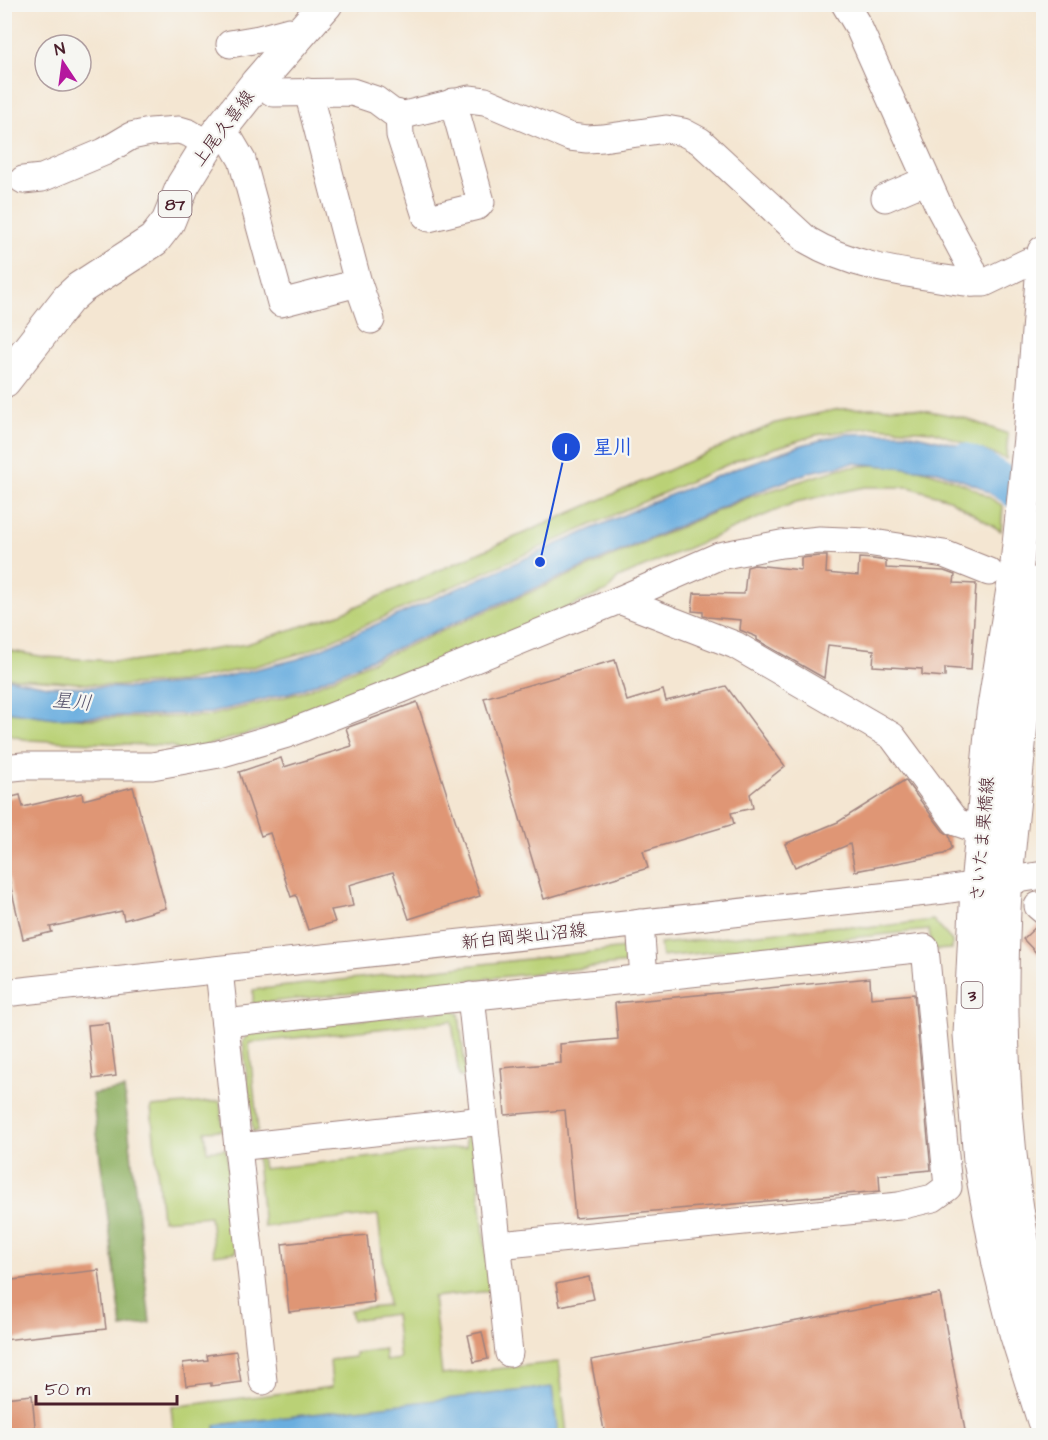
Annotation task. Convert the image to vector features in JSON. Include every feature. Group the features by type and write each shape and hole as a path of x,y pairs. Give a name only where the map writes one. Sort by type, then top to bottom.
{"main road":[{"name":"上尾久喜線","path":"4,381 68,299 80,288 154,240 168,222 183,185 213,138 257,83 326,4"},
{"name":"さいたま栗橋線","path":"1043,257 1030,438 993,713 982,831 992,884 1002,1023 1005,1118 1017,1217 1044,1339"},
{"name":"さいたま栗橋線","path":"1044,496 1013,573 992,884 970,1035 980,1161 1016,1333 1044,1421"}],"street":[{"path":"845,4 858,26 940,209 972,269 972,283"},
{"path":"230,44 289,31 299,37"},
{"path":"257,83 274,93 352,92 376,100 392,112 404,115 469,99 485,101 570,137 603,138 666,129 683,132 700,141 807,240 827,251 870,266 984,283 1043,257"},
{"path":"309,92 358,283 371,320"},
{"path":"399,114 400,135 426,216 429,218 478,206 481,202 453,102"},
{"path":"23,180 42,178 104,152 131,136 150,132 179,130 232,143 242,160 281,303 358,283"},
{"path":"885,198 927,180"},
{"path":"4,768 152,766 219,754 287,734 402,689 619,600 719,556 781,544 820,540 867,542 944,554 1013,573"},
{"path":"619,600 735,645 892,736 956,822 982,831"},
{"name":"新白岡柴山沼線","path":"4,993 640,924 992,884 1044,876"},
{"path":"640,924 644,978"},
{"path":"225,1023 925,948 948,1187 933,1198 898,1206 498,1245"},
{"path":"219,970 263,1381"},
{"path":"471,996 509,1353"},
{"path":"238,1147 484,1120"}],"green space":[{"path":"909,407 964,418 1008,434 1006,459 932,431 874,427 816,435 740,459 305,652 252,667 181,682 115,686 5,677 5,650 45,657 132,662 247,644 339,614 776,423 839,409"},
{"path":"894,463 951,479 989,497 1003,506 1001,531 949,499 909,487 865,487 796,502 618,578 607,591 310,716 183,752 171,746 27,740 5,734 4,709 86,719 209,716 300,693 747,498 842,468"},
{"path":"933,920 952,941 952,949 932,950 929,930 662,957 660,944 839,926 867,928"},
{"path":"625,948 628,963 253,1004 253,990"},
{"path":"454,1010 459,1014 466,1076 459,1077 452,1021 249,1043 258,1131 253,1132 243,1041 250,1032"},
{"path":"124,1089 150,1323 122,1328 92,1094"},
{"path":"220,1101 223,1130 205,1131 207,1151 226,1149 236,1252 214,1255 210,1216 162,1220 151,1107"},
{"path":"473,1132 490,1291 433,1297 442,1375 559,1362 567,1435 174,1435 171,1407 332,1387 330,1360 355,1357 355,1353 384,1349 386,1361 400,1359 395,1314 352,1320 350,1310 388,1306 378,1215 264,1227 256,1152 260,1152 263,1169 466,1147 465,1133"}],"water":[{"path":"907,433 955,444 1005,465 1002,501 980,487 938,471 853,463 810,472 757,492 300,690 210,713 55,718 5,711 5,678 48,686 132,688 203,682 298,659 653,502 745,465 802,445 844,434"},
{"path":"552,1387 558,1435 216,1435 215,1425"}],"building":[{"path":"827,556 826,573 858,576 859,558 873,559 886,561 886,568 944,571 955,575 954,583 976,584 971,670 945,668 945,677 922,675 922,669 873,666 874,650 828,645 824,678 757,640 757,637 740,630 741,620 707,617 703,616 703,612 692,611 694,593 744,594 747,567 754,565 801,570 801,558"},
{"path":"615,660 627,701 663,690 666,701 726,686 785,766 750,794 753,808 731,813 734,824 643,851 648,868 544,899 484,698"},
{"path":"417,702 480,896 409,919 393,872 349,885 353,906 331,910 335,922 308,930 296,895 291,897 270,833 261,836 239,772 281,758 284,767 352,746 346,728"},
{"path":"905,780 943,831 949,835 952,848 944,854 855,871 850,844 795,867 785,844 838,822"},
{"path":"133,787 166,908 124,920 122,911 50,927 52,932 23,939 4,858 4,799 20,795 23,807 82,793 83,800"},
{"path":"1038,925 1044,926 1044,961 1023,939"},
{"path":"870,978 871,998 914,994 931,1170 879,1175 880,1191 575,1218 565,1110 505,1115 501,1068 561,1063 560,1044 618,1039 615,1003"},
{"path":"109,1023 116,1076 93,1079 88,1025"},
{"path":"367,1235 374,1302 289,1312 282,1244"},
{"path":"99,1270 106,1329 4,1340 4,1281"},
{"path":"589,1277 594,1299 560,1306 556,1284"},
{"path":"940,1294 966,1436 605,1436 591,1360"},
{"path":"482,1332 488,1359 474,1362 468,1335"},
{"path":"236,1351 241,1382 211,1386 211,1383 186,1386 183,1363 208,1360 207,1355"},
{"path":"32,1395 36,1436 4,1436 4,1398"}],"waterway":[{"name":"星川","path":"964,460 996,477 1044,515"}],"place":[{"name":"星川","path":"540,562"}]}
